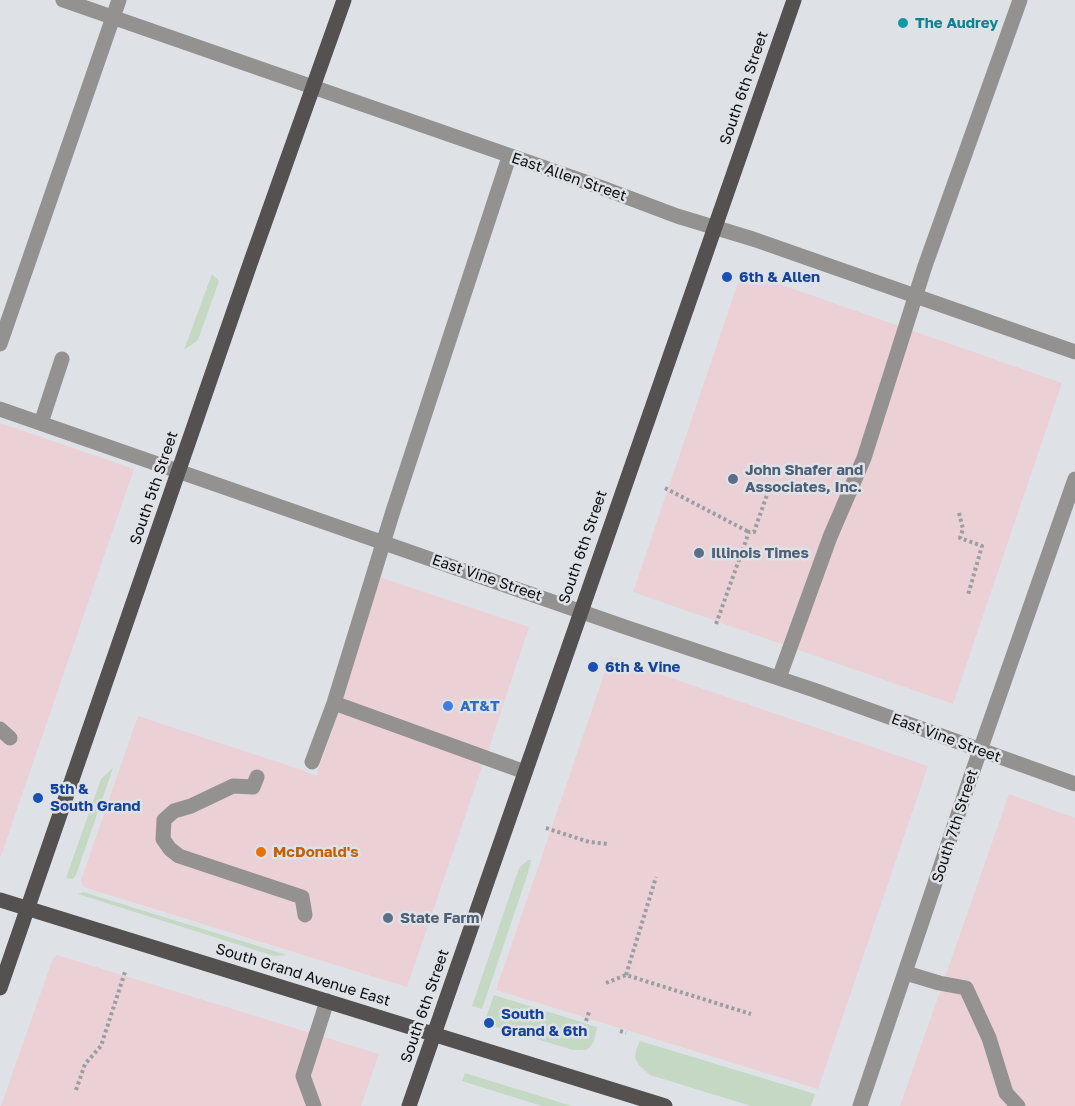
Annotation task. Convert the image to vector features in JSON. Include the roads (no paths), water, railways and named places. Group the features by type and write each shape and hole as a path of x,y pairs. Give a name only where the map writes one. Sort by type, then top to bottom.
{"main road":[{"name":"South 5th Street","path":"0,988 344,0"},
{"name":"South 6th Street","path":"409,1106 794,0"},
{"name":"South Grand Avenue East","path":"0,900 665,1106"}],"street":[{"name":"East Allen Street","path":"63,0 1075,352"},
{"path":"0,344 118,0"},
{"path":"780,678 830,537 864,458 915,295 1020,0"},
{"path":"312,762 334,703 383,542 509,157"},
{"path":"41,423 62,359"},
{"name":"East Vine Street","path":"0,409 580,611 780,678 1075,784"},
{"name":"South 7th Street","path":"860,1106 1075,478"},
{"path":"334,703 525,772"},
{"path":"257,777 253,787 233,786 191,806 174,811 165,820 163,839 179,856 302,897 305,915"},
{"path":"906,973 966,988 989,1038 1006,1093 1018,1106"},
{"path":"314,1106 303,1076 327,1001"}],"place":[{"name":"The Audrey","path":"903,23"},
{"name":"6th & Allen","path":"727,277"},
{"name":"John Shafer and Associates, Inc.","path":"733,479"},
{"name":"Illinois Times","path":"699,553"},
{"name":"6th & Vine","path":"593,667"},
{"name":"AT&T","path":"448,706"},
{"name":"5th & South Grand","path":"38,798"},
{"name":"McDonald's","path":"261,852"},
{"name":"State Farm","path":"388,918"},
{"name":"South Grand & 6th","path":"489,1023"}]}
